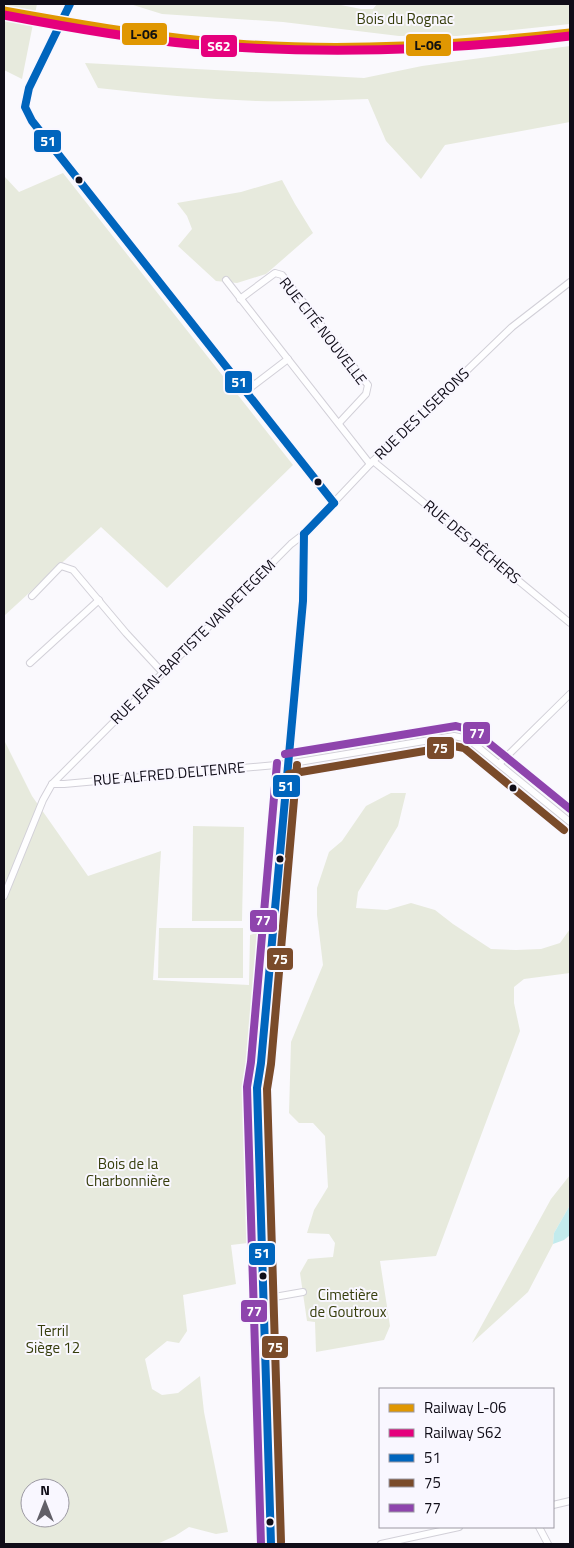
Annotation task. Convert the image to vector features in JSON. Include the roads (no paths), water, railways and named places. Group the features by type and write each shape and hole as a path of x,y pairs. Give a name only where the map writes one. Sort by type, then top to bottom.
{"street":[{"path":"70,4 29,88 25,106 32,121 334,503"},
{"name":"RUE CITÉ NOUVELLE","path":"240,299 275,273 282,276 288,283 368,385 366,394 339,423"},
{"path":"226,280 372,462"},
{"name":"RUE DES LISERONS","path":"334,503 372,462 512,327 570,282"},
{"path":"246,391 288,359"},
{"name":"RUE DES PÊCHERS","path":"372,462 570,623"},
{"name":"RUE JEAN-BAPTISTE VANPETEGEM","path":"4,896 43,800 52,784 290,544 304,534 334,503"},
{"path":"271,1544 257,1088 261,1062 303,601 304,534"},
{"path":"32,596 61,566 73,570 163,673"},
{"path":"30,663 99,600"},
{"path":"499,764 570,694"},
{"name":"RUE ALFRED DELTENRE","path":"52,784 287,764 454,736 468,739 570,822"},
{"path":"263,1299 302,1292"},
{"path":"554,1505 570,1501"},
{"path":"381,1544 454,1528"},
{"path":"537,1544 547,1542 539,1528"}],"water":[{"path":"570,1205 570,1235 564,1240 553,1244 554,1233"}],"rail line":[{"name":"L-06","path":"4,11 149,35 237,44 279,46 403,46 487,41 570,33"},
{"name":"S62","path":"4,15 97,32 167,42 286,50 428,48 570,36"}],"park label":[{"name":"Bois du Rognac","path":"405,19"},
{"name":"Bois de la Charbonnière","path":"128,1172"},
{"name":"Cimetière de Goutroux","path":"348,1304"},
{"name":"Terril Siège 12","path":"53,1340"}]}
